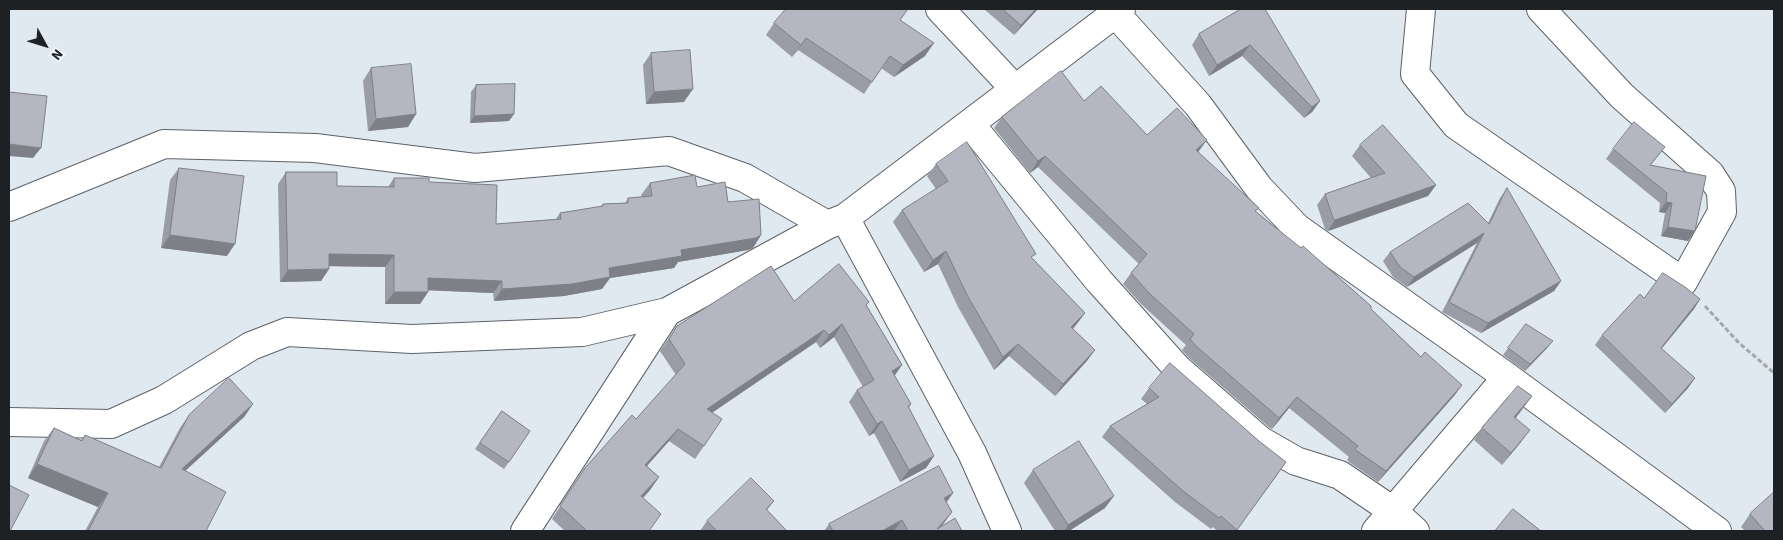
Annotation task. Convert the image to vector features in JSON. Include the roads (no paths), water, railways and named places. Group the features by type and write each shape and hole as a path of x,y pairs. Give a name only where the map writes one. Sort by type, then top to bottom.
{"street":[{"path":"940,9 1014,88"},
{"path":"1421,9 1414,74 1456,125 1683,282 1722,212 1721,191 1710,174 1622,96 1542,9"},
{"path":"9,422 111,424 164,400 250,346 287,332 412,340 582,332 667,312 836,222 970,124 1014,88 1118,11 1198,105 1259,188 1297,228 1717,531"},
{"path":"970,124 1099,281 1176,368 1261,441 1296,461 1340,475 1384,521 1415,531"},
{"path":"9,207 164,144 315,148 475,168 669,152 745,178 836,222 972,453 1007,531"},
{"path":"525,531 667,312"},
{"path":"1384,521 1506,377"}]}
